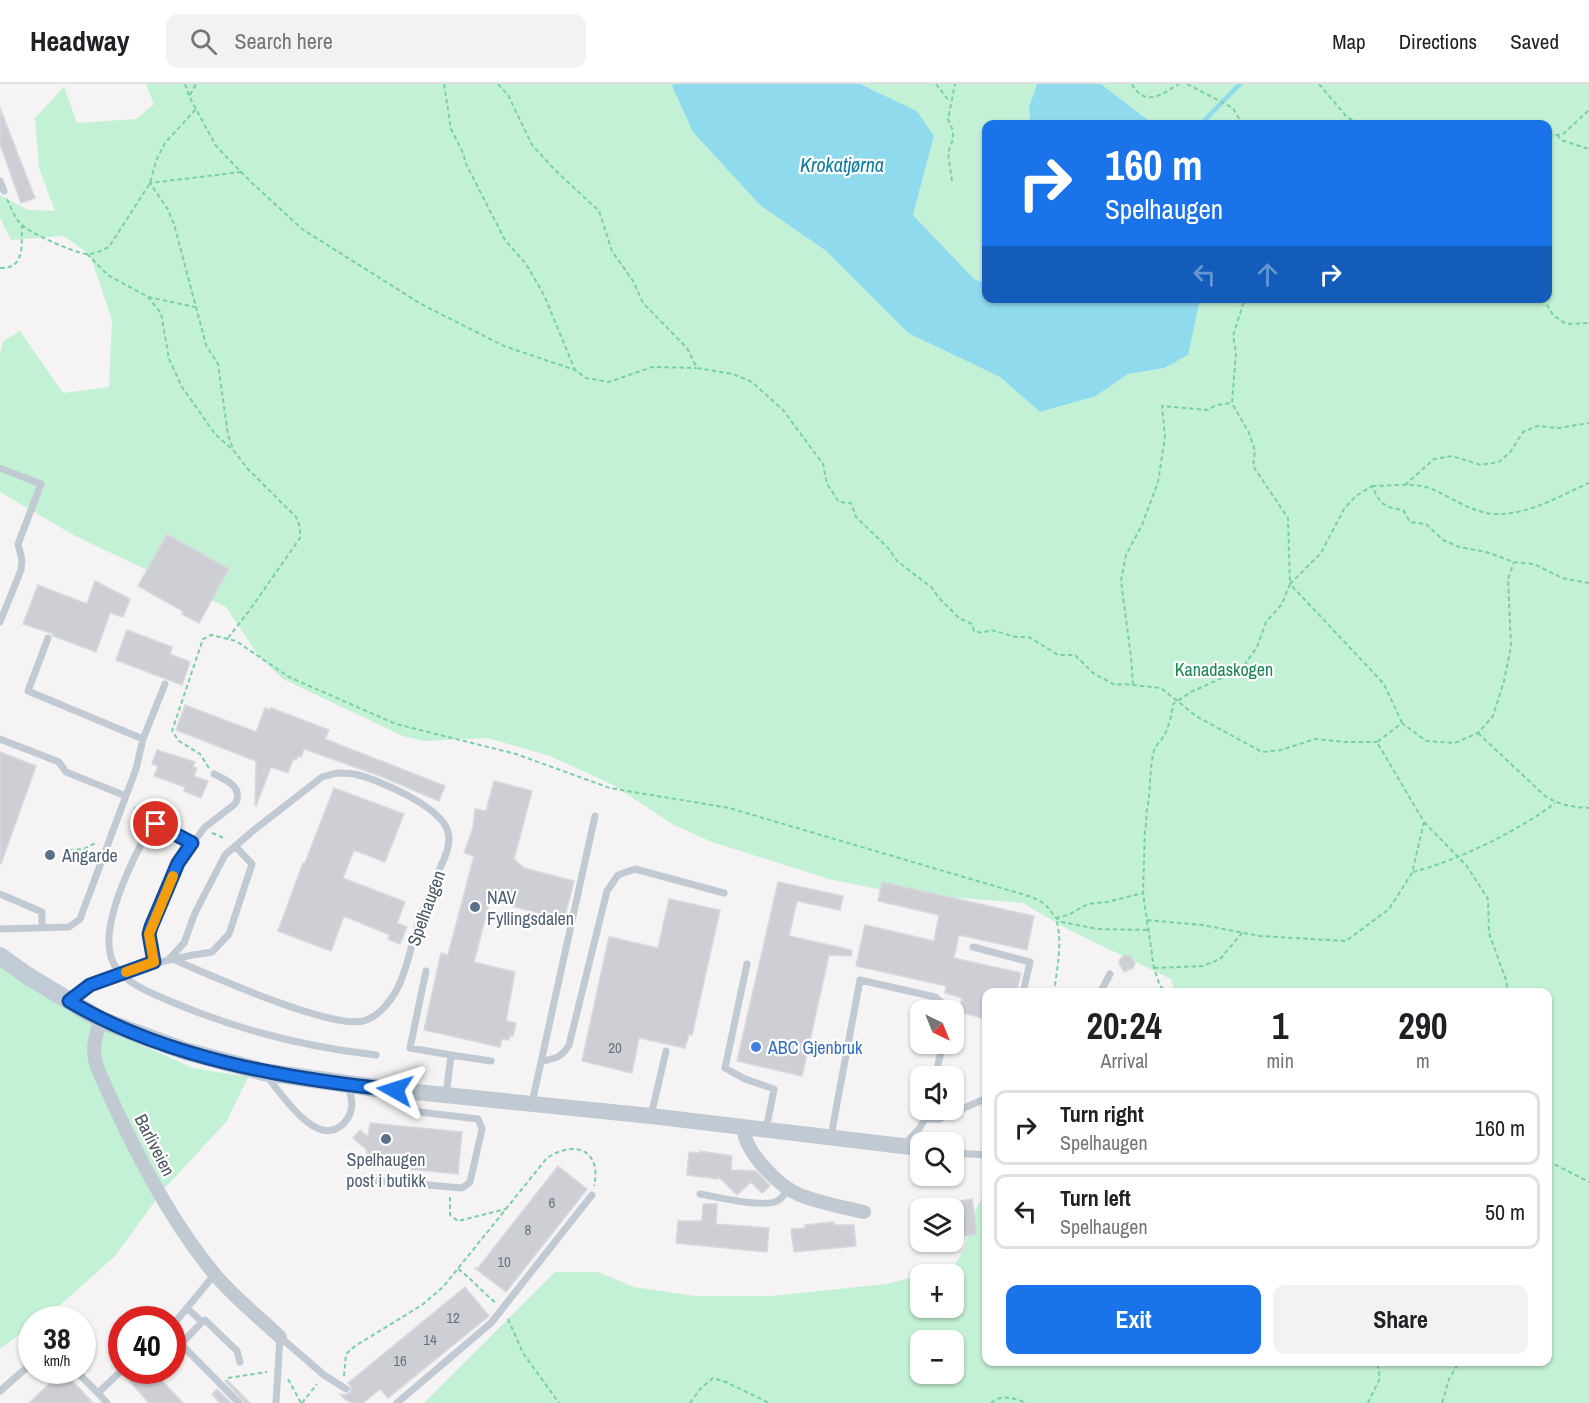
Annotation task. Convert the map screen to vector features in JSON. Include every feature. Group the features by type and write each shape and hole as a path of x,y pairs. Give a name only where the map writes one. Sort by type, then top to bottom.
{"main road":[{"path":"0,956 101,1020 185,1051 264,1072 376,1088"}],"street":[{"name":"Barliveien","path":"101,1020 93,1056 105,1085 174,1220 215,1274 280,1337"},
{"path":"376,1088 651,1116 744,1129 910,1147"},
{"path":"744,1129 744,1137 758,1161 788,1189 799,1195 864,1212"}],"lane":[{"path":"0,182 4,191"},
{"path":"0,468 41,484 18,544 22,560 21,570 0,622"},
{"path":"48,638 28,691 143,739"},
{"path":"0,929 69,927 80,919 136,769 143,739 165,684"},
{"path":"0,739 59,762 66,772 126,796"},
{"name":"Spelhaugen","path":"336,773 352,774 395,789 432,810 446,825 449,833 444,860 425,906 401,980 382,1010 366,1020 350,1022 306,1012 170,958 184,943 195,913 225,855 235,846 322,777 336,773"},
{"path":"154,962 149,934 178,863 203,830 237,800 238,794 232,784 214,774"},
{"path":"532,1103 595,816"},
{"path":"192,843 152,824 130,865 113,917 109,946 111,957 119,970 146,990 226,1023 315,1047 376,1055"},
{"path":"69,1001 98,981 154,962 212,952 230,934 252,864 235,846"},
{"path":"542,1060 556,1058 564,1053 569,1045 607,891 618,875 635,869 724,893"},
{"path":"0,894 42,912 42,927"},
{"path":"973,948 1030,962 1024,988"},
{"path":"747,964 725,1068 745,1079 774,1089 766,1130"},
{"path":"426,971 410,1048 491,1062"},
{"path":"1103,988 1110,974"},
{"path":"830,1137 860,980 935,997 939,1000"},
{"path":"651,1116 666,1051"},
{"path":"446,1095 451,1055"},
{"path":"264,1072 302,1118 320,1130 331,1131 340,1127 351,1112 352,1101 347,1084"},
{"path":"369,1180 462,1188 470,1182 482,1129 478,1119 411,1111 413,1091"},
{"path":"964,1108 982,1100"},
{"path":"964,1154 982,1155"},
{"path":"700,1194 746,1202 774,1202 781,1199 788,1189"},
{"path":"397,1403 491,1323 592,1195"},
{"path":"202,1323 187,1308 215,1274"},
{"path":"239,1403 181,1344 205,1320 237,1351 240,1362"},
{"path":"276,1403 280,1337"},
{"name":"Barliveien","path":"280,1337 324,1375 346,1389"},
{"path":"0,1391 18,1375"},
{"path":"98,1393 108,1383"},
{"path":"89,1384 107,1403"}],"path":[{"path":"185,84 216,146 302,229 421,304 504,346 575,370 586,378 609,382 652,367 698,368 734,374 752,382 783,410 823,464 827,484 839,502 850,503 856,517 879,538 897,561 931,587 960,618 972,624 974,631 981,633 991,630 1029,637 1058,655 1075,656 1102,680 1115,685 1161,688 1196,716 1262,752 1281,750 1315,739 1377,742 1402,723"},
{"path":"189,96 196,84"},
{"path":"444,84 452,129 465,162 505,240 526,264 544,295 575,370"},
{"path":"498,84 508,95 532,145 599,212 612,251 633,281 643,303 687,348 698,368"},
{"path":"936,84 950,102"},
{"path":"952,181 948,153 953,131 948,119 955,84"},
{"path":"1132,84 1142,96 1150,98 1179,84"},
{"path":"1187,84 1233,108 1240,120"},
{"path":"1319,84 1352,120"},
{"path":"87,254 109,247 150,183 156,161 165,143 196,109"},
{"path":"1552,136 1563,134 1589,110"},
{"path":"1557,135 1561,140 1589,148"},
{"path":"150,183 242,172"},
{"path":"150,183 167,208 174,224 206,345 218,364 228,435 234,451"},
{"path":"4,191 13,213 22,225 36,235 87,254 108,275 148,297 196,308"},
{"path":"0,268 15,265 20,256 22,225"},
{"path":"148,297 161,313 169,359 182,387 216,434 296,517 300,527 300,538 228,638"},
{"path":"1243,303 1233,336 1236,352 1232,403 1249,432 1255,451 1253,466 1288,518 1290,584 1384,684 1402,723 1426,741 1455,743 1478,733 1493,716 1504,681 1511,646 1508,579 1514,562"},
{"path":"1546,303 1553,315 1566,324 1589,323"},
{"path":"1133,685 1121,581 1126,555 1142,525 1158,482 1165,436 1162,406 1208,410 1216,405 1232,403"},
{"path":"1405,485 1434,459 1452,456 1480,465 1499,462 1511,451 1523,432 1538,426 1559,428 1589,423"},
{"path":"1163,988 1160,986 1154,968 1143,892 1145,828 1152,757 1155,745 1162,738 1168,724 1173,704 1191,692 1231,674 1245,664 1257,647 1266,622 1282,604 1290,584 1321,553 1344,509 1356,496 1372,486 1405,485 1430,488 1468,507 1496,514 1524,511 1589,483"},
{"path":"1372,486 1379,502 1390,508 1403,510 1410,522 1426,524 1443,540 1459,547 1486,552 1514,562 1534,564 1562,579 1589,583"},
{"path":"214,774 200,754 174,736 172,726 203,639 211,635 236,640 289,677 396,724 516,754 610,788 729,808 1032,897 1045,904 1062,922 1098,928 1149,930"},
{"path":"1478,733 1545,796 1572,807 1589,808"},
{"path":"1377,742 1424,822 1466,865 1488,898 1490,933 1507,988"},
{"path":"1412,873 1440,865 1533,819 1555,802"},
{"path":"122,805 145,811 152,824"},
{"path":"1147,920 1202,925 1260,936 1346,941 1389,909 1412,873 1424,822"},
{"path":"203,830 235,846"},
{"path":"69,850 84,849 98,842"},
{"path":"1056,918 1068,915 1088,904 1107,902 1143,892"},
{"path":"1055,988 1060,932 1056,918"},
{"path":"1154,968 1203,966 1220,959 1242,933"},
{"path":"338,1383 345,1375 346,1354 355,1346 422,1305 443,1287 547,1158 559,1150 573,1147 584,1151 592,1160 597,1172 592,1195"},
{"path":"1552,1163 1589,1182"},
{"path":"451,1187 449,1213 454,1220 463,1221 506,1209"},
{"path":"458,1269 472,1278 488,1297"},
{"path":"503,1309 523,1353 559,1403"},
{"path":"1368,1403 1380,1378 1378,1366"},
{"path":"1442,1403 1449,1379 1457,1366"},
{"path":"217,1381 267,1372 286,1375 301,1403 324,1375"},
{"path":"690,1403 701,1388 713,1378 769,1403"},
{"path":"991,1403 996,1398 1011,1397 1028,1403"}],"green space":[{"name":"Kanadaskogen","path":"146,84 674,84 672,86 760,205 826,251 908,333 1000,377 1040,412 1096,396 1128,374 1164,368 1187,355 1199,303 1552,303 1552,120 1148,120 1101,84 1589,84 1589,1403 424,1403 555,1272 598,1272 634,1287 695,1296 771,1296 887,1284 910,1278 910,1318 964,1318 964,1264 955,1264 964,1252 972,1217 982,1198 982,1366 1552,1366 1552,988 1174,988 1171,979 1067,929 1023,903 897,893 829,879 712,842 672,824 613,785 550,756 488,738 424,741 403,736 283,679 258,655 226,607 77,537 0,492 0,355 3,341 20,331 63,393 109,387 112,320 90,255 64,236 11,240 0,218 0,195 28,210 55,211 39,168 35,118 64,87 77,123 136,119 154,104"},
{"path":"860,84 1037,84 1029,107 1030,120 982,120 982,282 974,279 913,215 934,136 917,111"},
{"path":"0,962 81,1017 193,1068 248,1077 227,1121 164,1189 115,1256 59,1306 18,1306 18,1336 0,1349"}],"water":[{"name":"Krokatjørna","path":"674,84 860,84 917,111 934,136 913,215 974,279 982,282 982,303 1199,303 1188,355 1164,368 1128,374 1096,396 1040,412 1000,377 908,333 826,251 760,205 693,132 672,86"},
{"path":"1037,84 1101,84 1148,120 1030,120 1029,107"}],"building":[{"path":"0,108 35,198 21,203 0,144"},
{"path":"167,534 229,569 199,623 182,614 183,611 138,586"},
{"path":"95,581 130,599 123,617 110,613 96,652 23,624 38,585 87,604"},
{"path":"127,630 172,647 170,654 190,662 182,685 116,660"},
{"path":"185,705 256,732 265,708 270,710 271,708 329,730 325,739 445,786 439,801 380,776 304,749 301,757 293,759 288,773 271,767 256,806 256,761 176,730"},
{"path":"157,750 195,762 193,767 197,768 194,776 208,781 201,798 184,791 185,787 154,776 158,766 152,764"},
{"path":"0,752 36,766 1,864 0,863"},
{"path":"494,781 532,791 514,859 524,868 574,881 564,920 490,900 474,962 515,972 506,1021 516,1023 513,1036 510,1035 509,1040 502,1039 500,1047 424,1030 441,953 448,955 474,856 464,853 473,828 475,809 486,811"},
{"path":"334,788 404,814 385,862 354,850 343,878 405,902 397,923 407,927 400,944 388,939 390,935 344,916 331,951 278,931"},
{"path":"778,882 843,896 840,910 797,901 789,936 852,950 851,956 829,955 802,1076 737,1061"},
{"path":"882,882 1034,916 1027,950 959,935 954,958 1021,973 1017,988 982,988 982,1018 964,1013 964,1000 945,993 946,986 856,966 865,925 934,941 939,915 878,901"},
{"path":"669,899 720,910 692,1035 689,1034 685,1048 639,1038 632,1073 582,1061 609,937 658,948"},
{"path":"1125,955 1130,956 1135,963 1133,968 1124,972 1119,963"},
{"path":"370,1123 462,1132 458,1174 366,1165 367,1150 353,1138 360,1130 368,1137"},
{"path":"700,1151 732,1156 731,1170 756,1171 770,1186 762,1193 751,1182 737,1195 718,1176 718,1179 687,1175 689,1152 699,1153"},
{"path":"558,1166 587,1189 506,1292 475,1268 478,1268"},
{"path":"972,1199 977,1234 964,1236 964,1200"},
{"path":"703,1204 717,1204 716,1224 769,1228 767,1252 676,1243 678,1221 702,1221"},
{"path":"834,1222 834,1225 854,1225 856,1246 794,1252 791,1229"},
{"path":"465,1287 489,1316 388,1398 380,1389 363,1403 353,1403 340,1394 346,1395 350,1392 351,1387 348,1383"},
{"path":"227,1380 250,1403 245,1403 225,1381"},
{"path":"49,1384 75,1384 93,1403 29,1403"},
{"path":"132,1384 165,1384 183,1403 149,1403"},
{"path":"217,1389 231,1403 220,1403 212,1394"}],"waterway":[{"path":"1205,120 1240,84"}],"slow traffic":[{"path":"126,972 154,962 149,934 173,876"}],"place":[{"name":"Angarde","path":"50,855"},
{"name":"NAV Fyllingsdalen","path":"475,907"},
{"name":"ABC Gjenbruk","path":"756,1047"},
{"name":"Spelhaugen post i butikk","path":"386,1139"}],"route":[{"path":"156,824 192,843 178,863 151,927 149,934 154,962 98,981 69,1001 101,1020 185,1051 226,1063 264,1072 395,1090"}]}
